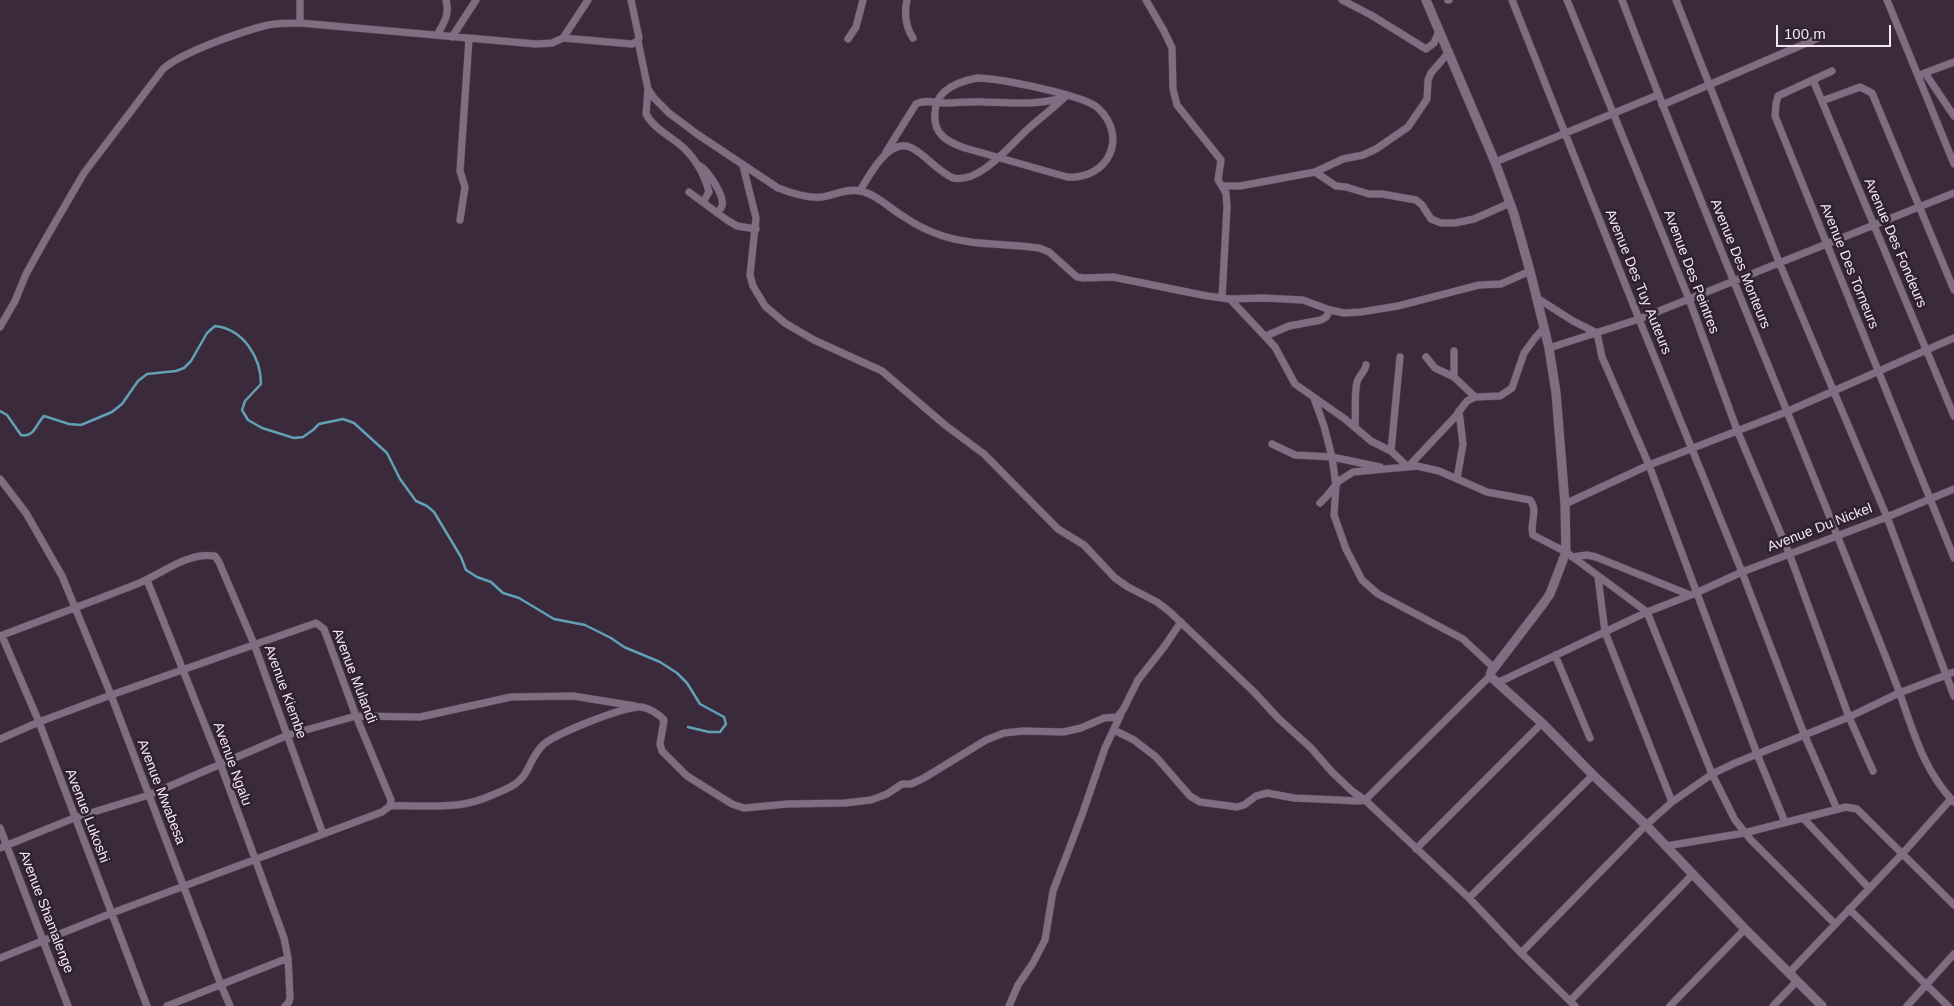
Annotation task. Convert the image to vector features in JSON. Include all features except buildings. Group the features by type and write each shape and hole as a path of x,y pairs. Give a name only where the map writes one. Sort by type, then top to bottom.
{"street":[{"path":"300,0 300,23"},
{"path":"437,35 448,10 446,0"},
{"path":"452,36 476,0"},
{"path":"563,38 588,0"},
{"path":"631,0 648,88 646,109 648,118 684,149 697,165 709,192 703,202"},
{"path":"848,39 856,27 863,0"},
{"path":"907,0 905,20 913,38"},
{"path":"1146,0 1172,48 1173,90 1177,105 1191,125 1218,155 1221,166 1218,180 1226,193 1227,207 1222,298"},
{"path":"1342,0 1426,49 1434,43 1439,31"},
{"path":"1114,730 1134,740 1156,757 1190,796 1200,802 1237,807 1244,805 1256,796 1267,793 1294,798 1344,801 1365,800 1492,672 1550,594 1569,554 1556,393 1549,348 1537,298 1510,203 1495,162 1426,0"},
{"name":"Avenue Des Tuy Auteurs","path":"1512,0 1742,572 1804,734 1836,809"},
{"name":"Avenue Des Peintres","path":"1567,0 1689,299 1737,430 1789,553 1849,717 1873,772"},
{"name":"Avenue Des Monteurs","path":"1622,0 1658,95 1837,536 1926,763 1939,786 1952,801"},
{"path":"1676,0 1779,262 1887,517 1954,696"},
{"path":"1887,0 1954,164"},
{"path":"0,327 16,301 26,274 84,173 163,69 177,59 270,24 300,23 536,44 552,43 563,38 626,44 638,41"},
{"path":"1662,105 1823,36"},
{"path":"460,220 465,187 460,171 469,39"},
{"path":"1223,186 1240,186 1315,172 1343,159 1363,155 1376,149 1408,127 1427,98 1428,80 1431,73 1449,52"},
{"path":"1917,76 1954,62"},
{"name":"Avenue Des Torneurs","path":"1832,71 1778,96 1776,116 1954,558"},
{"path":"1925,73 1954,116"},
{"path":"977,78 1000,79 1067,95 1097,106 1108,121 1114,139 1108,156 1100,168 1076,178 955,145 942,137 935,125 937,103 944,92 951,87 977,78"},
{"name":"Avenue Des Fondeurs","path":"1812,80 1873,226 1928,350 1954,416"},
{"path":"1822,101 1860,87 1872,93 1954,290"},
{"path":"648,88 669,113 743,166 778,188 790,193 822,197 845,190 860,190 906,218 940,235 958,240 1039,248 1049,252 1077,277 1113,277 1230,299 1303,300 1330,310 1352,313 1398,306 1479,285 1506,282 1530,271"},
{"path":"860,190 916,104 922,102 1026,103 1054,100 1067,95"},
{"path":"883,157 898,146 906,146 912,148 948,176 959,179 976,174 999,158 1067,95"},
{"path":"1495,162 1658,95"},
{"path":"697,165 708,172 722,199 722,206 718,213"},
{"path":"743,166 756,218 750,275 759,298 774,314 785,323 814,340 882,371 945,425 984,454 1058,529 1084,544 1115,578 1157,602 1181,622 1254,692 1279,719 1297,734 1332,772 1352,791 1365,800 1469,898 1520,953 1572,1003 1693,874"},
{"path":"1315,172 1336,186 1346,186 1370,194 1382,194 1416,200 1422,205 1431,219 1441,223 1455,223 1474,219 1510,203"},
{"path":"689,192 737,226 756,229"},
{"path":"1549,348 1639,319 1954,193"},
{"path":"1537,298 1596,333 1602,358 1649,465 1693,594 1785,822"},
{"path":"1230,299 1276,347 1295,384 1355,426 1371,441 1391,452 1408,467"},
{"path":"1266,336 1289,326 1321,320 1326,317 1330,310"},
{"path":"1408,467 1467,401 1475,397 1500,396 1512,388 1524,353 1544,328"},
{"path":"1565,504 1649,465 1786,412 1877,370 1954,338"},
{"path":"1454,351 1454,376"},
{"path":"1391,452 1400,357"},
{"path":"1426,357 1438,370 1454,376 1475,397"},
{"path":"1355,426 1357,384 1359,376 1365,371 1366,365"},
{"path":"1314,398 1332,457 1336,486 1334,515 1346,549 1362,580 1378,594 1463,639 1492,672 1497,683 1542,723 1646,825 1745,929 1822,1006"},
{"path":"1457,479 1463,444 1459,411"},
{"path":"1272,444 1295,455 1332,457 1354,463 1390,468"},
{"path":"1320,503 1339,481 1353,472 1408,467 1428,468 1487,492 1530,500 1534,504 1532,530 1534,535 1569,554 1647,612 1712,774 1735,820 1744,833 1835,924"},
{"name":"Avenue Mwabesa","path":"0,479 26,513 62,576 111,695 230,1006"},
{"name":"Avenue Du Nickel","path":"1497,683 1647,612 1789,553 1887,517 1954,489"},
{"path":"1569,554 1596,557 1693,594"},
{"name":"Avenue Kiembe","path":"147,580 188,559 208,555 215,556 254,644 323,834"},
{"path":"1598,577 1605,632 1672,802"},
{"path":"1,636 147,580"},
{"name":"Avenue Ngalu","path":"147,580 220,764 284,938 288,958 290,997 289,1002 285,1006"},
{"path":"1009,1006 1018,985 1033,963 1045,940 1053,891 1105,748 1120,714 1138,680 1181,622"},
{"name":"Avenue Mulandi","path":"0,739 38,722 183,668 316,623 324,629 356,716 389,792 390,806"},
{"name":"Avenue Lukoshi","path":"1,636 38,722 147,1006"},
{"path":"1556,654 1590,738"},
{"path":"1520,953 1646,825 1672,802 1712,774 1954,672"},
{"path":"4,847 74,818 149,795 288,735 356,716 420,717 511,698 573,696 640,707 658,714 664,720 660,748 687,776 732,804 744,808 871,800 886,794 902,784 911,784 924,778 999,734 1014,731 1063,732 1120,714"},
{"path":"0,958 112,913 382,812 390,806 463,804 506,790 523,779 533,758 548,740 621,711 640,707"},
{"path":"1416,849 1542,723"},
{"path":"1469,898 1593,775"},
{"path":"1789,973 1952,801"},
{"path":"1666,846 1744,833 1846,806 1858,809 1954,905"},
{"path":"1804,818 1869,888"},
{"name":"Avenue Shamalenge","path":"0,828 4,847 44,940 68,1006"},
{"path":"1849,909 1948,1006"},
{"path":"1670,1006 1745,929"},
{"path":"1906,1006 1954,954"},
{"path":"167,1006 288,958"},
{"path":"1774,1006 1797,981"}],"waterway":[{"path":"0,411 7,415 21,435 32,432 44,416 69,424 81,425 112,412 122,404 138,381 147,374 176,371 184,368 191,361 207,333 215,326 225,328 242,339 258,364 261,384 245,401 242,410 248,420 262,428 294,438 303,437 319,424 343,419 354,423 387,453 400,479 416,501 434,512 461,557 466,570 477,577 491,582 503,593 519,598 554,619 585,625 624,647 660,662 677,673 687,683 700,704 724,717 726,724 720,732 709,732 688,727"}]}
